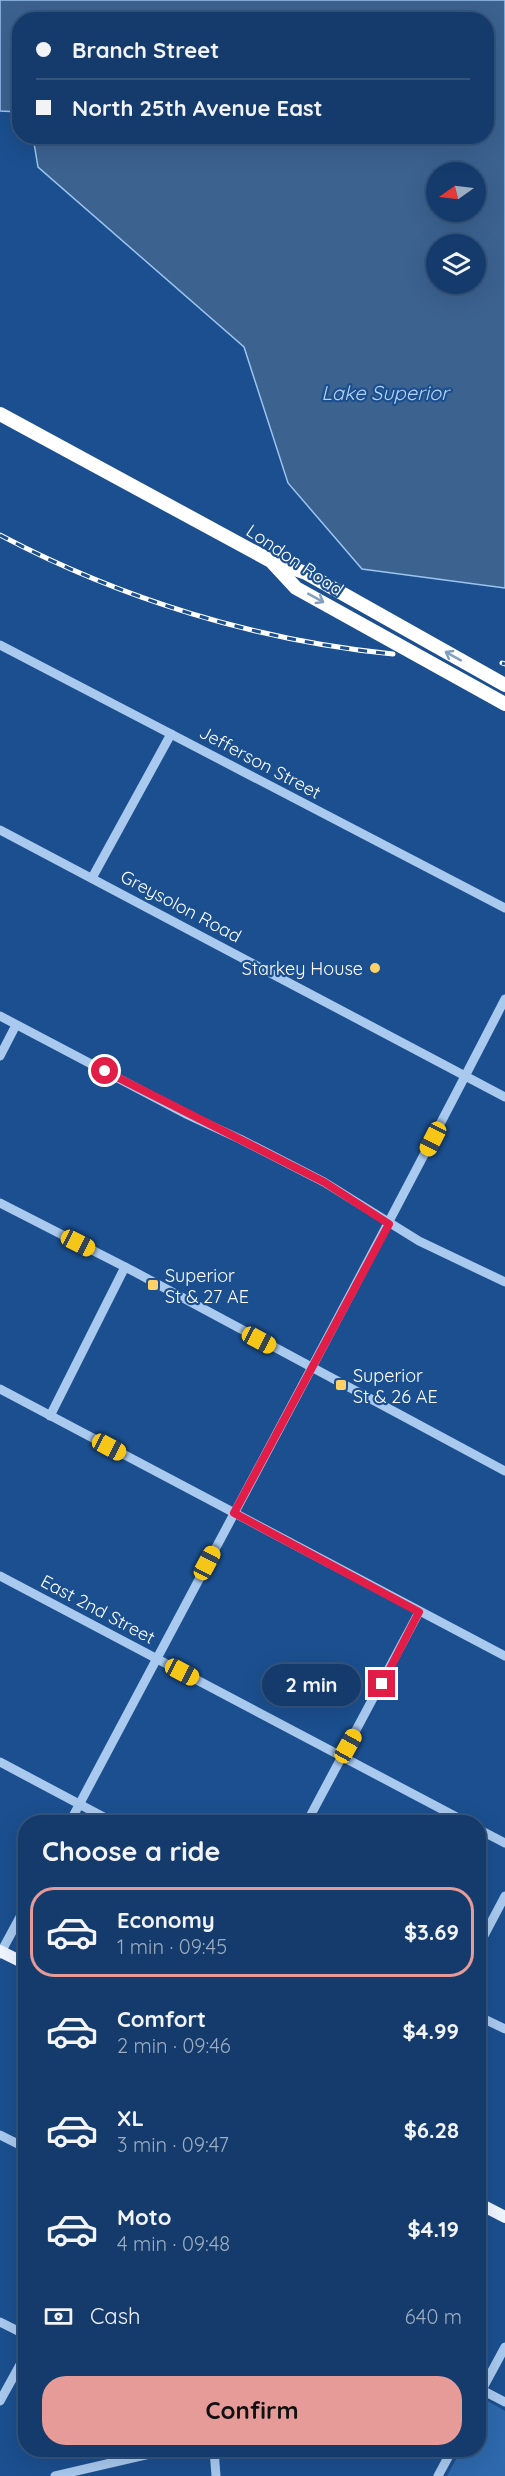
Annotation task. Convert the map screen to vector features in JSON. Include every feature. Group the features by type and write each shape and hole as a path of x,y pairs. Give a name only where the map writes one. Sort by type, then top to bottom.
{"highway":[{"name":"London Road","path":"0,414 271,561 296,588 505,704"},
{"path":"271,561 306,573 505,685"}],"main road":[{"path":"0,1952 18,1960"},
{"path":"486,2207 505,2217"}],"street":[{"name":"Jefferson Street","path":"0,645 505,908"},
{"path":"92,878 171,734"},
{"name":"Greysolon Road","path":"0,830 505,1097"},
{"path":"74,1815 310,1368 389,1224 505,999"},
{"path":"0,1016 324,1182 389,1224 505,1282"},
{"path":"0,1056 16,1025"},
{"path":"0,1203 125,1267 505,1471"},
{"path":"50,1416 125,1267"},
{"path":"0,1389 505,1656"},
{"name":"East 2nd Street","path":"0,1576 453,1815"},
{"path":"311,1815 419,1612"},
{"path":"0,1762 99,1815"},
{"path":"486,1833 505,1843"},
{"path":"486,1932 505,1896"},
{"path":"0,1952 18,1920"},
{"path":"486,2020 505,2030"},
{"path":"0,2135 18,2144"},
{"path":"0,2322 18,2331"},
{"path":"486,2381 505,2347"},
{"path":"0,2401 18,2368"},
{"path":"486,2394 505,2402"},
{"path":"55,2476 137,2457"},
{"path":"215,2457 216,2476"},
{"path":"438,2476 448,2457"}],"shaded area":[{"path":"486,2400 505,2411 505,2476 447,2476 457,2457 486,2457"}],"water":[{"name":"Lake Superior","path":"0,0 505,0 505,588 362,569 288,483 244,347 38,167 34,144 494,144 494,12 12,12 12,112 0,111"}],"railway":[{"path":"0,535 93,579 191,614 292,639 393,654"}],"place":[{"name":"Starkey House","path":"375,968"},
{"name":"Superior St & 27 AE","path":"153,1285"},
{"name":"Superior St & 26 AE","path":"341,1385"}],"route":[{"path":"105,1071 324,1182 389,1224 234,1513 419,1612 382,1684"}]}
